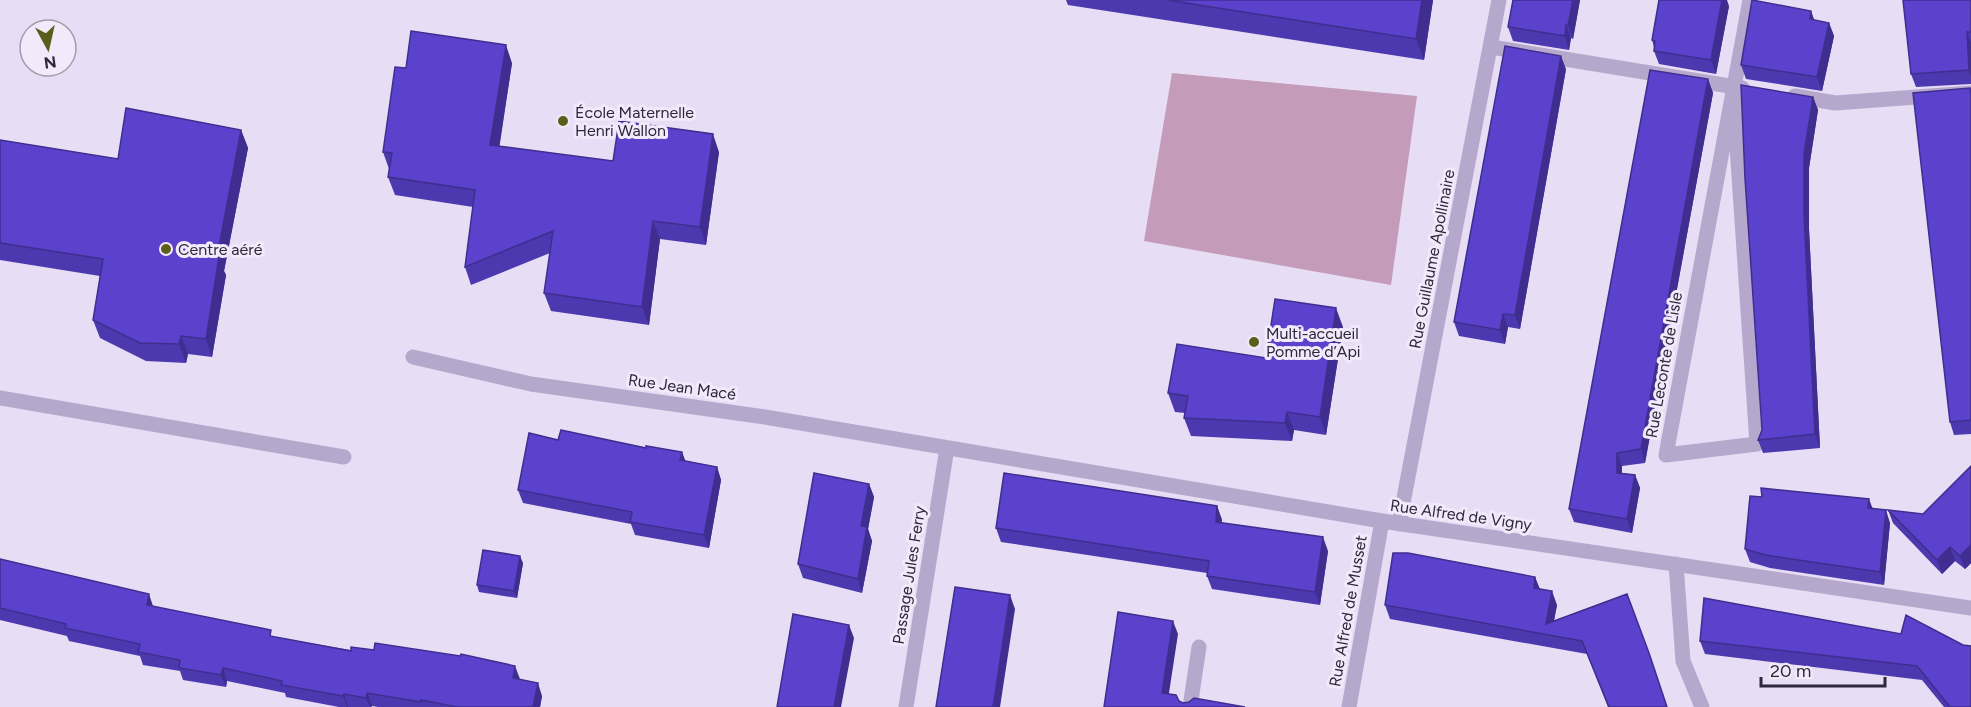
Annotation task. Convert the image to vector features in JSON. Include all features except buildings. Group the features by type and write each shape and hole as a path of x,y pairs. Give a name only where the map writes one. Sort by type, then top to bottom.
{"street":[{"name":"Rue Guillaume Apollinaire","path":"1399,524 1499,0"},
{"name":"Rue Leconte de Lisle","path":"1733,87 1757,444 1666,455 1733,87 1750,0"},
{"path":"1491,47 1756,90"},
{"path":"1778,94 1835,103 1971,93"},
{"name":"Rue Jean Macé","path":"413,357 531,384 765,417 947,448"},
{"path":"0,398 344,458"},
{"name":"Rue Alfred de Vigny","path":"947,448 1399,524 1971,608"},
{"name":"Passage Jules Ferry","path":"906,707 947,448"},
{"name":"Rue Alfred de Musset","path":"1349,707 1382,521"},
{"path":"1676,564 1683,661 1701,707"},
{"path":"1190,707 1199,647"}],"shaded area":[{"path":"1172,73 1417,96 1391,285 1144,241"}],"place":[{"name":"École Maternelle Henri Wallon","path":"563,121"},
{"name":"Centre aéré","path":"166,249"},
{"name":"Multi-accueil Pomme d’Api","path":"1254,342"}]}
